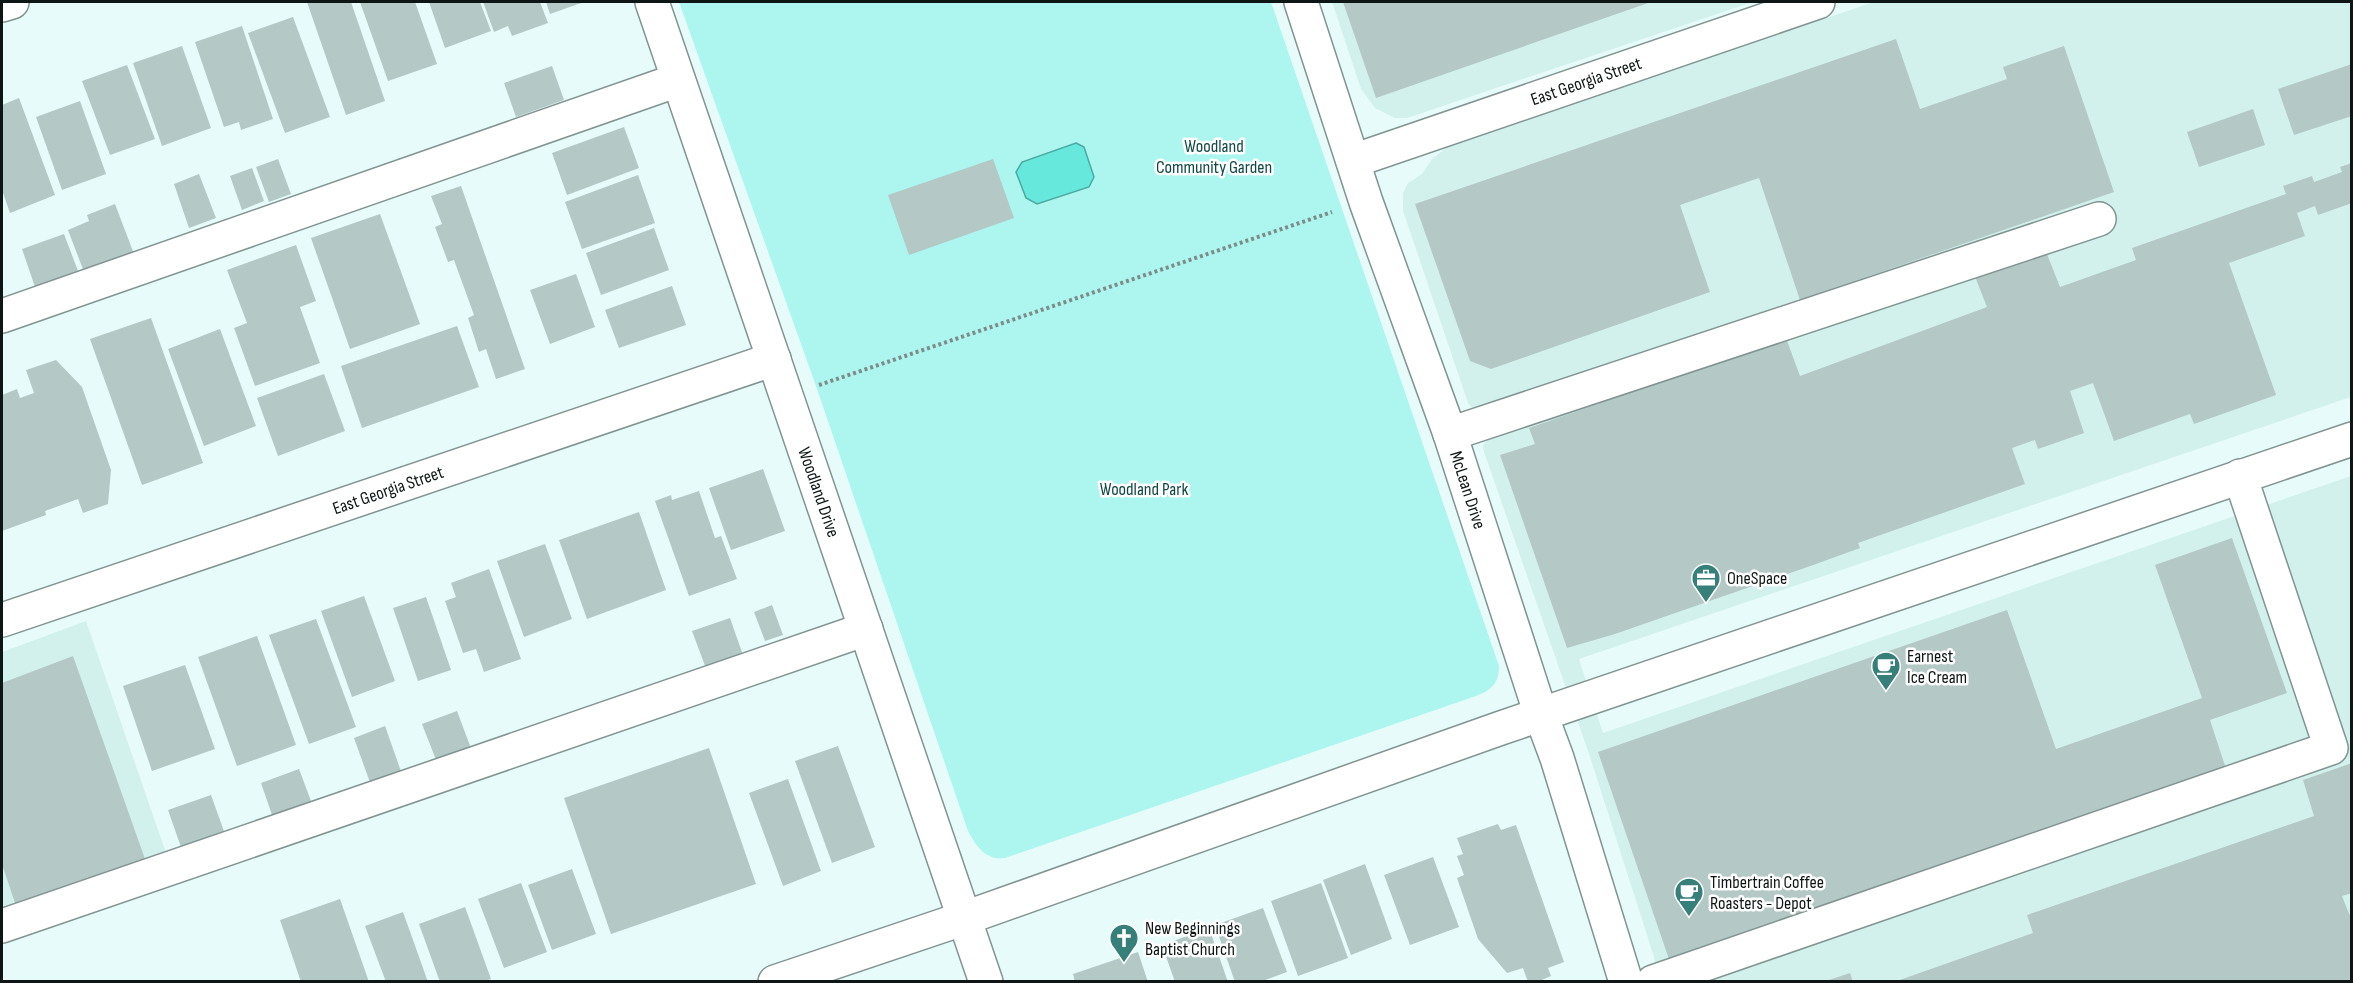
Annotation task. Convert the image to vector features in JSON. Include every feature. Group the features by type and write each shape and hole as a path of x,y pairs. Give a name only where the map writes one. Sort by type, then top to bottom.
{"street":[{"path":"2,5 12,2"},
{"name":"Woodland Drive","path":"652,2 986,981"},
{"name":"McLean Drive","path":"1300,2 1408,321 1450,434 1557,758 1626,981"},
{"name":"East Georgia Street","path":"1353,161 1818,2"},
{"path":"2,316 678,80"},
{"path":"1450,434 2099,219"},
{"name":"East Georgia Street","path":"2,620 774,359"},
{"path":"776,981 965,918 1541,715 2352,439"},
{"path":"1653,981 2331,748 2240,476"},
{"path":"2,926 866,629"}],"path":[{"path":"816,386 1342,209"}],"shaded area":[{"path":"1332,2 1753,2 1407,118 1395,118 1375,108 1361,89"},
{"path":"1874,2 2351,2 2351,397 1579,659 1603,733 2351,476 2351,981 1658,981 1654,957 1590,757 1483,449 1483,445 1493,435 1477,408 1471,407 1468,403 1403,211 1403,193 1408,183 1422,174 1432,159 1451,144"},
{"path":"1076,143 1084,147 1094,177 1089,187 1037,204 1026,198 1016,172 1022,162"},
{"path":"86,621 166,853 2,909 2,652"}],"green space":[{"name":"Woodland Park","path":"679,2 1271,2 1499,666 1498,677 1494,685 1476,696 1005,858 992,857 982,851 968,831 816,386"}],"building":[{"path":"307,2 351,2 385,101 346,115"},
{"path":"360,2 415,2 437,64 388,81"},
{"path":"429,2 480,2 491,31 445,48"},
{"path":"483,2 540,2 548,23 512,36 508,26 494,32"},
{"path":"546,2 584,2 550,14"},
{"path":"1343,2 1651,2 1376,98"},
{"path":"293,17 330,117 285,133 248,33"},
{"path":"242,26 273,119 241,130 239,122 224,127 195,42"},
{"path":"1896,39 1920,109 2007,79 2003,67 2064,46 2114,192 1800,300 1759,178 1680,205 1710,292 1491,369 1470,361 1415,204"},
{"path":"182,46 211,128 162,146 133,63"},
{"path":"2352,64 2352,116 2294,135 2278,89"},
{"path":"127,65 155,139 110,155 82,81"},
{"path":"552,66 564,100 516,117 504,83"},
{"path":"19,98 55,195 10,213 2,190 2,105"},
{"path":"80,101 106,174 62,190 36,117"},
{"path":"2253,109 2265,145 2199,167 2187,132"},
{"path":"624,127 639,168 567,195 552,153"},
{"path":"278,159 291,194 269,202 256,167"},
{"path":"993,159 1014,218 909,255 888,195"},
{"path":"2352,163 2352,203 2318,215 2315,206 2297,213 2305,236 2229,263 2276,395 2194,424 2190,414 2114,441 2093,383 2070,391 2084,433 2038,449 2035,440 2012,448 2025,484 1858,543 1860,548 1816,564 1615,634 1567,648 1500,455 1535,444 1529,428 1786,338 1800,376 1987,307 1974,274 2045,249 2060,287 2136,260 2132,248 2286,194 2283,186 2312,176 2314,182 2342,172 2340,167"},
{"path":"252,168 264,201 242,210 230,176"},
{"path":"199,174 216,218 189,228 174,184"},
{"path":"638,175 655,223 582,249 565,202"},
{"path":"461,186 525,369 496,379 486,349 479,352 468,318 474,315 454,260 448,262 435,227 442,224 431,196"},
{"path":"115,204 134,254 84,272 68,230 89,221 87,215"},
{"path":"380,214 420,324 350,349 311,238"},
{"path":"654,228 669,270 601,295 586,253"},
{"path":"64,234 78,271 35,287 22,249"},
{"path":"296,245 316,301 300,307 320,363 255,386 234,328 247,323 227,270"},
{"path":"576,274 595,327 550,344 530,290"},
{"path":"672,286 686,325 619,348 605,310"},
{"path":"151,318 203,463 142,485 90,339"},
{"path":"457,326 479,387 362,428 341,366"},
{"path":"220,329 256,426 204,446 168,349"},
{"path":"56,360 82,387 111,470 108,504 83,513 78,499 45,511 46,515 2,531 2,395 17,389 20,398 34,393 26,370"},
{"path":"324,374 345,431 278,456 257,398"},
{"path":"763,469 785,531 731,550 709,488"},
{"path":"699,491 715,538 721,536 737,579 689,596 655,501 671,495 672,500"},
{"path":"639,512 666,590 587,619 559,540"},
{"path":"2232,538 2287,693 2210,720 2227,772 1671,965 1598,752 2007,610 2056,749 2202,698 2155,565"},
{"path":"545,544 572,619 524,637 497,561"},
{"path":"489,569 521,659 484,672 476,649 463,653 445,601 456,597 451,583"},
{"path":"364,596 395,681 352,697 321,611"},
{"path":"426,597 451,670 418,681 393,608"},
{"path":"772,605 783,635 765,641 754,612"},
{"path":"730,618 744,658 707,671 692,631"},
{"path":"316,619 356,727 309,744 269,635"},
{"path":"257,636 296,745 237,766 198,657"},
{"path":"73,656 145,859 15,903 2,864 2,683"},
{"path":"185,665 215,749 152,771 123,686"},
{"path":"457,711 472,751 438,765 422,724"},
{"path":"385,726 403,777 372,788 354,738"},
{"path":"838,746 875,847 832,863 795,761"},
{"path":"709,748 756,884 611,934 564,798"},
{"path":"2352,763 2352,893 2342,896 2352,921 2352,982 1894,982 2033,933 2027,915 2314,816 2303,780"},
{"path":"299,769 311,801 272,815 261,783"},
{"path":"788,779 821,871 783,886 749,793"},
{"path":"211,795 225,834 182,850 168,810"},
{"path":"1498,824 1501,830 1516,825 1564,962 1548,968 1551,976 1537,982 1528,982 1523,968 1507,973 1478,939 1457,878 1464,875 1457,856 1463,854 1457,838"},
{"path":"1433,857 1459,927 1410,945 1384,875"},
{"path":"1365,864 1392,939 1351,955 1323,880"},
{"path":"572,869 596,934 552,950 528,885"},
{"path":"521,883 547,952 504,968 478,899"},
{"path":"1321,883 1348,958 1298,976 1271,901"},
{"path":"340,899 369,982 301,982 280,920"},
{"path":"465,907 491,979 483,982 440,982 419,924"},
{"path":"1263,908 1287,972 1260,982 1235,982 1215,925"},
{"path":"403,912 428,982 386,982 365,926"},
{"path":"1209,928 1228,982 1175,982 1162,945"},
{"name":"New Beginnings Baptist Church","path":"1138,952 1148,982 1075,982 1073,974"},
{"path":"1850,973 1853,982 1826,982 1826,981"}],"place":[{"name":"OneSpace","path":"1706,604"},
{"name":"Earnest Ice Cream","path":"1886,692"},
{"name":"Timbertrain Coffee Roasters - Depot","path":"1689,918"},
{"name":"New Beginnings Baptist Church","path":"1124,964"}],"park label":[{"name":"Woodland Community Garden","path":"1214,156"}]}
